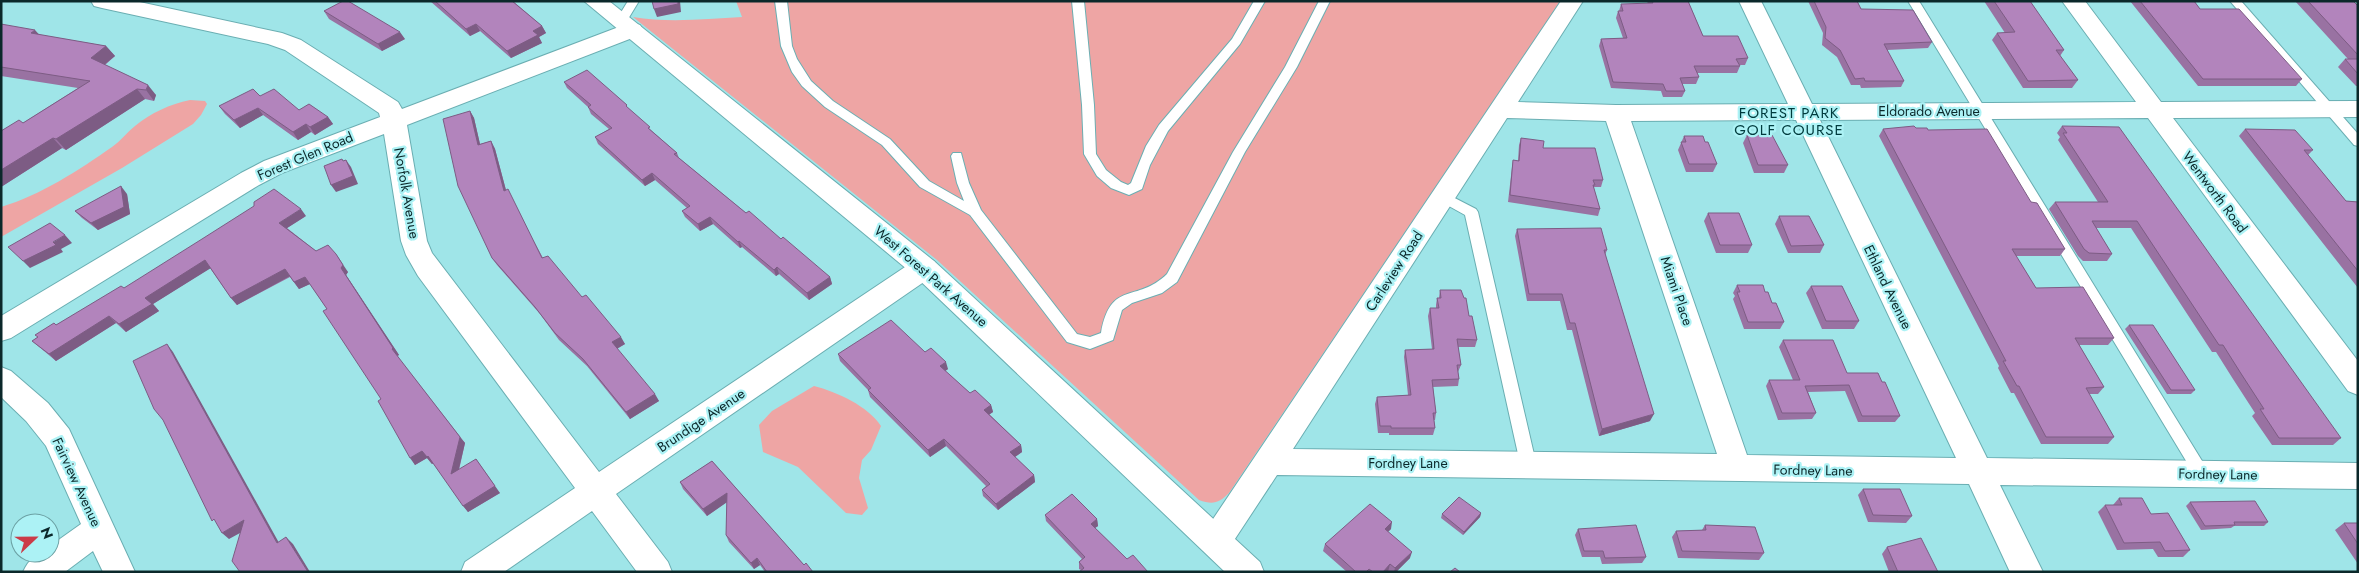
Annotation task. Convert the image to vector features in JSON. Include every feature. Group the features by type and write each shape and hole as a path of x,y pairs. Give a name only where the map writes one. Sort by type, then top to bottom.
{"street":[{"name":"Norfolk Avenue","path":"102,1 274,38 293,45 389,108 394,120 414,241 419,255 433,277 656,572"},
{"name":"West Forest Park Avenue","path":"594,1 629,18 924,268 1248,572"},
{"name":"Carleview Road","path":"1216,541 1572,1"},
{"name":"Ethland Avenue","path":"1750,1 2027,572"},
{"name":"Wentworth Road","path":"2073,1 2358,383"},
{"name":"Forest Glen Road","path":"1,330 250,179 294,158 394,120 629,18"},
{"name":"Eldorado Avenue","path":"1500,110 1616,113 2358,109"},
{"name":"Miami Place","path":"1616,113 1737,469"},
{"name":"Brundige Avenue","path":"478,572 924,268"},
{"name":"Fairview Avenue","path":"1,379 37,412 58,438 119,572"},
{"name":"Fordney Lane","path":"1268,462 2358,476"},
{"path":"39,572 99,529"}],"lane":[{"path":"780,1 782,32 788,54 797,73 808,86 828,104 885,140 919,180 975,212"},
{"path":"1078,1 1088,105 1090,154 1100,173 1120,187 1129,190 1138,186 1145,161 1154,142 1184,102 1234,46 1260,1"},
{"path":"957,156 963,183 975,212 1072,338 1086,344 1096,343 1108,336 1113,312 1118,304 1129,298 1164,288 1172,278 1239,152 1291,67 1325,1"},
{"path":"1913,1 2202,474"},
{"path":"2235,1 2358,142"},
{"path":"1443,197 1472,212 1528,464"}],"shaded area":[{"path":"736,1 1561,1 1229,493 1219,501 1212,503 1199,500 937,260 633,17 673,20 742,17"},
{"path":"190,100 205,101 207,104 193,124 122,168 1,237 1,207 31,196 73,173 115,145 141,121 154,113"},
{"path":"814,386 832,392 860,406 881,426 871,450 862,460 859,478 868,508 862,515 846,513 798,467 763,452 759,425 772,411"}],"building":[{"path":"343,1 348,1 400,32 378,44 324,11"},
{"path":"435,1 512,1 542,26 533,31 538,35 507,51 476,24 466,29"},
{"path":"652,1 678,1 678,4 654,9"},
{"path":"1652,1 1688,1 1703,36 1738,36 1748,58 1736,59 1740,66 1694,66 1699,77 1680,78 1685,91 1666,91 1663,84 1613,82 1601,39 1627,38 1618,11 1623,11 1621,4 1653,3"},
{"path":"1814,1 1857,1 1861,9 1913,10 1932,42 1884,44 1904,81 1865,81 1864,78 1855,79 1840,50 1825,38 1826,27"},
{"path":"1994,1 2030,1 2064,50 2056,50 2078,80 2028,81 1997,33 2015,32"},
{"path":"2140,1 2194,1 2200,9 2239,9 2302,79 2203,79"},
{"path":"2308,1 2353,1 2358,6 2358,55"},
{"path":"1,24 35,30 31,33 106,46 91,58 148,85 146,90 137,89 56,139 53,138 1,170 1,131 19,120 23,123 90,81 1,67"},
{"path":"2345,59 2358,59 2358,74"},
{"path":"587,70 677,153 674,154 746,213 749,211 781,239 783,237 830,277 807,293 777,267 774,270 738,242 710,217 698,224 682,211 690,206 652,173 642,180 595,137 612,128 588,107 591,105 564,82"},
{"path":"253,89 260,96 274,89 299,110 309,104 328,117 310,127 306,124 293,132 258,108 234,120 219,106"},
{"path":"470,111 478,145 491,141 504,191 508,189 542,258 548,256 582,297 586,295 621,337 612,342 655,394 626,412 583,359 555,333 492,258 458,186 443,119"},
{"path":"1914,126 1916,128 1927,128 1928,130 1987,129 2031,202 2037,203 2065,249 2012,249 2036,288 2083,287 2114,338 2075,338 2104,387 2086,388 2114,437 2046,437 2019,386 2017,386 2003,361 2006,361 1883,129"},
{"path":"2062,126 2119,127 2341,438 2279,438 2260,409 2264,409 2223,345 2219,345 2137,221 2092,221 2112,254 2089,253 2084,249 2055,202 2108,202 2063,133 2067,133"},
{"path":"2245,129 2295,130 2313,150 2304,150 2346,201 2358,202 2358,271"},
{"path":"1747,135 1772,135 1788,165 1758,165"},
{"path":"1684,136 1703,136 1705,142 1708,142 1717,164 1689,164 1681,142 1686,142"},
{"path":"1521,138 1544,141 1543,148 1595,148 1603,180 1593,180 1600,209 1510,195 1513,160 1519,161"},
{"path":"342,159 343,161 346,160 353,176 331,185 324,166"},
{"path":"121,186 124,207 91,223 75,211"},
{"path":"274,189 301,209 279,223 316,251 328,245 336,254 343,265 341,268 392,349 460,437 451,474 476,459 495,486 463,506 428,456 422,451 410,458 378,401 381,399 323,311 327,309 305,277 294,282 285,269 231,298 205,260 145,298 152,304 119,324 109,316 49,354 32,341 38,337 35,335 54,323 56,325 121,286 124,288 254,206 254,202"},
{"path":"1708,213 1739,213 1752,245 1720,245"},
{"path":"1779,216 1809,216 1824,245 1791,246"},
{"path":"50,223 65,235 53,242 56,245 23,261 8,247"},
{"path":"1601,228 1607,250 1604,250 1654,414 1602,429 1575,323 1570,323 1562,294 1529,294 1517,229"},
{"path":"1737,285 1763,285 1772,303 1776,303 1784,322 1748,322 1737,292 1740,292"},
{"path":"1811,286 1842,286 1859,321 1826,321"},
{"path":"1440,290 1461,290 1464,298 1466,298 1469,316 1472,316 1477,340 1457,339 1461,365 1457,365 1459,379 1432,380 1436,413 1433,413 1435,428 1391,428 1391,426 1380,426 1377,397 1411,395 1405,350 1434,349 1430,308 1439,308 1437,298 1441,298"},
{"path":"891,320 925,352 931,348 946,362 940,366 970,393 975,390 991,405 984,410 1021,445 1010,452 1034,475 996,504 982,490 990,484 944,439 928,450 868,390 871,388 838,354"},
{"path":"2129,325 2153,325 2195,390 2171,390"},
{"path":"1783,340 1833,340 1847,373 1878,373 1882,382 1885,382 1900,416 1862,416 1849,385 1805,386 1816,413 1782,413 1769,380 1800,380"},
{"path":"167,344 277,543 286,537 308,572 240,572 232,561 244,520 222,533 214,519 212,521 163,420 154,409 133,361"},
{"path":"712,461 804,565 806,563 813,572 767,572 757,558 751,563 726,535 727,493 703,509 680,482"},
{"path":"1863,489 1900,489 1912,516 1873,515"},
{"path":"1072,494 1097,519 1091,524 1127,559 1133,555 1148,572 1079,572 1084,568 1079,562 1085,557 1045,515"},
{"path":"1459,497 1481,513 1464,532 1442,514"},
{"path":"2119,498 2142,498 2151,514 2168,513 2190,550 2165,551 2160,542 2124,543 2105,505 2122,505"},
{"path":"2255,501 2268,522 2234,522 2235,525 2205,526 2190,502"},
{"path":"1370,504 1392,522 1385,529 1412,552 1395,568 1390,564 1383,572 1373,572 1369,569 1366,572 1356,572 1325,544"},
{"path":"2344,523 2358,523 2358,544"},
{"path":"1636,525 1646,557 1605,558 1603,551 1584,551 1578,529"},
{"path":"1705,525 1755,527 1764,553 1682,551 1676,531 1706,530"},
{"path":"1921,538 1938,572 1898,572 1887,547"},
{"path":"1455,568 1460,572 1450,572"}],"district":[{"name":"FOREST PARK GOLF COURSE","path":"1789,122"}]}
